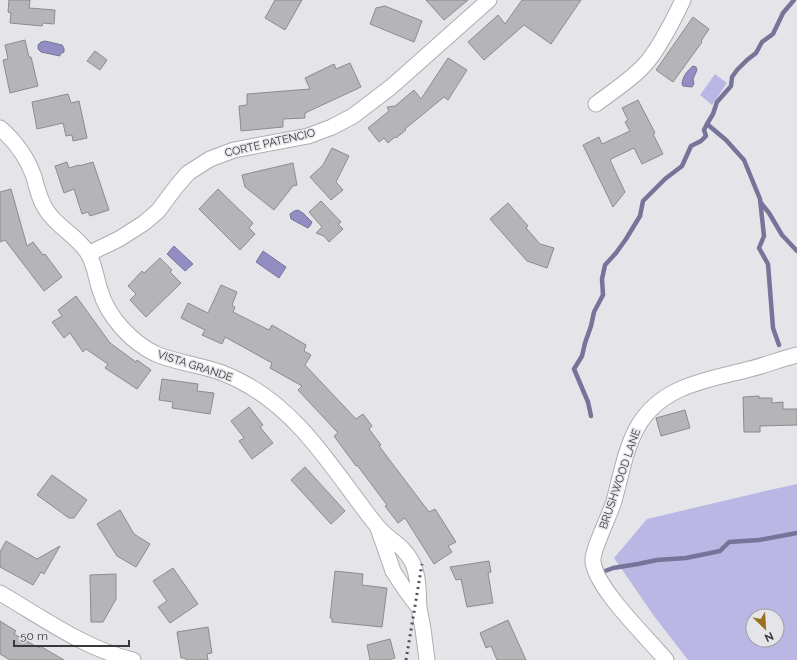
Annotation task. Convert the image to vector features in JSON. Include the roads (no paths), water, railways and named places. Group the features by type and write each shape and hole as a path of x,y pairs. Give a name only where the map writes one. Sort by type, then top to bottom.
{"street":[{"name":"CORTE PATENCIO","path":"88,254 119,239 144,223 158,211 188,173 214,157 234,150 308,136 332,127 353,116 391,87 489,0"},
{"path":"596,104 629,79 647,62 668,30 683,0"},
{"name":"VISTA GRANDE","path":"0,128 8,134 23,152 29,164 40,200 45,209 88,254 94,267 103,300 114,319 130,336 147,349 157,354 231,376 277,404 312,440 378,528 402,548 411,560 417,574 419,608 427,660"},
{"name":"BRUSHWOOD LANE","path":"666,660 607,592 598,578 593,561 596,547 614,501 632,436 646,414 660,400 681,388 797,355"},
{"name":"VISTA GRANDE","path":"378,528 393,571 419,608"},
{"path":"0,594 85,643 110,654 134,660"}],"waterway":[{"path":"779,345 773,328 768,264 759,248 764,236 760,199 744,160 726,140 707,124 713,114 717,102 731,86 732,77 737,70 756,53 762,42 773,34 783,13 794,0"},
{"path":"591,416 588,402 574,369 582,356 594,312 603,295 602,279 605,265 616,253 640,216 643,201 665,179 682,166 691,146 701,141 706,136 704,130 707,124"},
{"path":"761,203 769,213 782,235 797,251"},
{"path":"605,571 613,568 657,560 686,558 720,551 729,542 759,540 797,533"}],"railway":[{"path":"406,660 422,564"}]}
